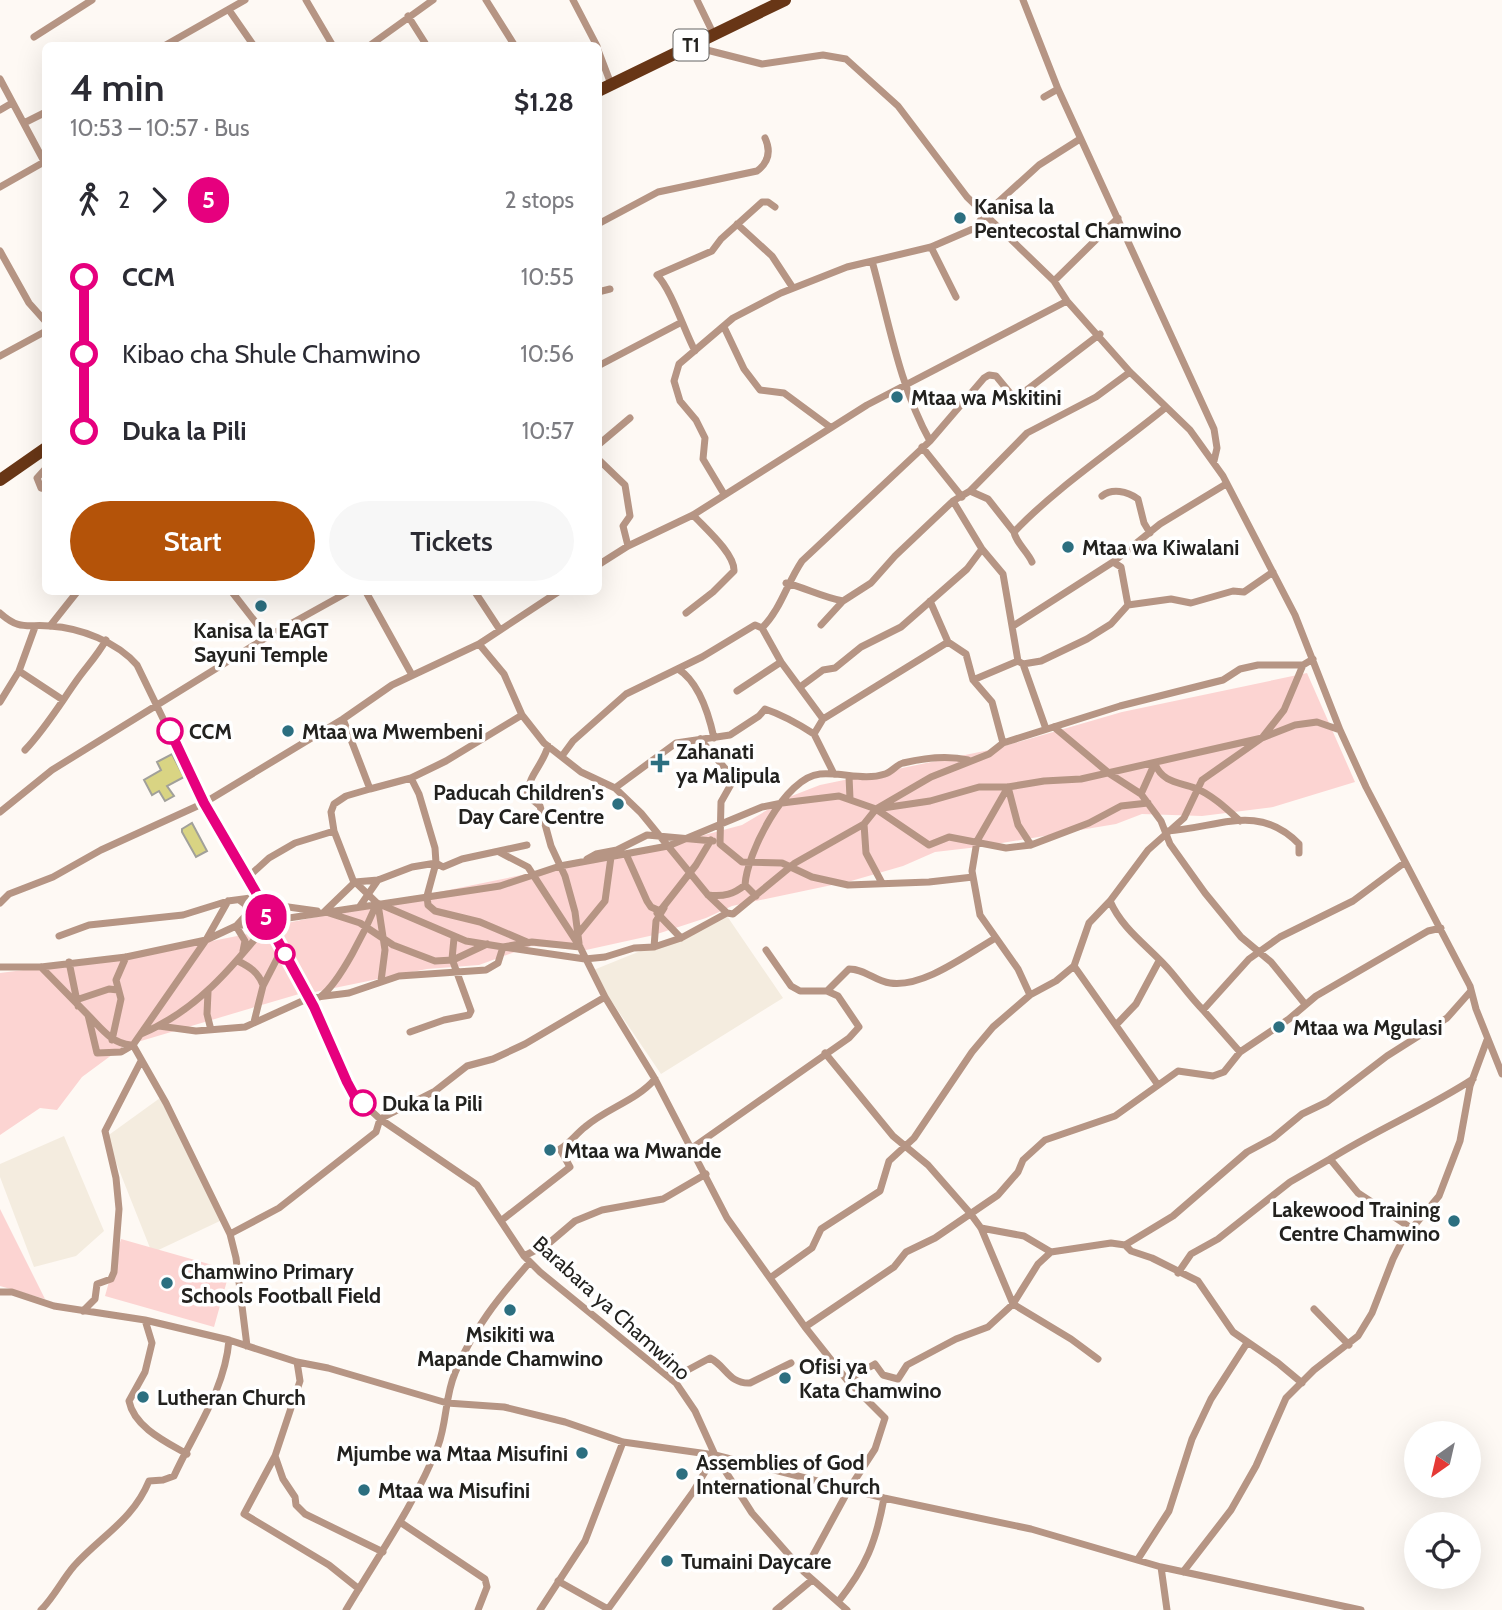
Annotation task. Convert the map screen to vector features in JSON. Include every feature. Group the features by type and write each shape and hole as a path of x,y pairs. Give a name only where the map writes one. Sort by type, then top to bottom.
{"highway":[{"name":"T1","path":"602,89 785,0"},
{"path":"0,480 42,451"}],"street":[{"path":"34,37 92,0"},
{"path":"171,42 244,0"},
{"path":"306,0 332,42"},
{"path":"374,42 433,0"},
{"path":"486,0 512,42"},
{"path":"573,0 595,42"},
{"path":"697,0 713,33"},
{"path":"1023,0 1080,139 1214,429 1217,448 1214,461"},
{"path":"229,10 251,42"},
{"path":"408,16 424,42"},
{"path":"690,46 762,64 823,55 846,59 898,106 984,215 1054,281 1067,301 1100,334 1130,372 1190,430 1214,461 1295,615 1340,730 1404,863 1470,986 1487,1039 1502,1074"},
{"path":"602,59 611,83"},
{"path":"0,79 42,157"},
{"path":"1044,97 1058,89"},
{"path":"0,110 12,103"},
{"path":"24,122 42,114"},
{"path":"602,222 658,192 757,171 767,160 769,150 765,138"},
{"path":"724,494 704,459 705,439 696,420 680,401 674,381 679,364 751,309 793,288 872,261 931,247 975,228 984,215 1039,165 1080,139"},
{"path":"0,187 42,165"},
{"path":"695,351 680,323 665,282 657,275 712,251 762,202 768,202 775,207"},
{"path":"1054,281 1118,218"},
{"path":"737,224 772,256 793,288"},
{"path":"931,247 956,297"},
{"path":"0,251 29,303 42,318"},
{"path":"872,261 898,366 917,417 930,441"},
{"path":"0,273 9,268"},
{"path":"602,291 610,289"},
{"path":"602,562 628,546 693,516 830,427 1067,301"},
{"path":"602,364 680,323"},
{"path":"724,327 744,369 760,390 784,393 830,427"},
{"path":"0,356 42,333"},
{"path":"762,628 773,617 785,593 786,583 802,561 930,441 989,375 996,376 1014,399 1100,334"},
{"path":"821,625 843,601 871,583 953,501 970,491 1027,433 1096,397 1130,372"},
{"path":"1014,532 1054,493 1095,465 1165,408"},
{"path":"602,442 630,418"},
{"path":"922,447 962,498"},
{"path":"602,462 617,474 628,493 630,516 623,526 628,546"},
{"path":"42,472 37,478 42,488"},
{"path":"1013,626 1114,562 1160,524 1226,484"},
{"path":"970,491 988,499 1014,532 1015,538 1032,562"},
{"path":"1102,496 1107,492 1118,491 1138,499 1144,523 1150,533"},
{"path":"953,501 982,549 1003,574 1008,613 1021,662 1050,728 1141,794 1166,831 1170,844 1205,893 1259,954 1271,962 1306,1004"},
{"path":"686,612 713,592 734,571 734,565 716,538 693,516"},
{"path":"800,687 823,670 835,668 861,647 901,627 967,569 982,549"},
{"path":"1114,562 1121,567 1128,605"},
{"path":"974,680 1021,662 1041,662 1111,624 1128,605 1171,599 1191,603 1233,591 1244,592 1273,572"},
{"path":"786,583 804,587 820,596 843,601"},
{"path":"50,626 75,595"},
{"path":"234,595 267,637"},
{"path":"0,812 52,770 158,707 267,637 343,595"},
{"path":"368,595 412,675"},
{"path":"477,595 500,630"},
{"path":"0,903 9,894 53,877 101,850 204,803 344,719 392,685 479,644 553,595"},
{"path":"930,601 948,642 966,654 974,680 992,702 1003,743"},
{"name":"Barabara ya Chamwino","path":"0,613 18,626 50,626 106,640 127,653 137,665 204,803 258,897 268,923 309,998 354,1095 380,1119 477,1185 527,1259 671,1378 695,1410 716,1455 752,1513 804,1572 847,1610"},
{"path":"562,756 573,741 626,694 678,669 755,625 762,628 781,662 823,719"},
{"path":"0,702 19,671 35,627"},
{"path":"25,750 96,659 106,640"},
{"path":"814,734 823,719 948,642"},
{"path":"479,644 504,674 522,715 548,746 581,772 615,788 641,813 688,873 727,913"},
{"path":"522,715 446,761 411,778 346,796 334,804 331,812 334,831 355,882 377,903 454,938 585,959 605,957 634,948 654,947 681,938 727,913 737,912 791,866 840,835 864,824 876,809 968,760 989,754 1003,743 1120,706 1223,680 1240,669 1258,665 1303,665 1313,659"},
{"path":"737,691 781,662"},
{"path":"769,1278 811,1248 821,1229 880,1191 889,1161 905,1148 972,1052 993,1027 1030,995 1056,981 1074,966 1089,923 1110,901 1148,850 1189,811 1196,789 1210,774 1262,738 1284,710 1303,665"},
{"path":"678,669 685,674 708,713 714,738"},
{"path":"19,671 63,700"},
{"path":"615,788 676,743 730,735 760,716 765,709 777,715 784,715 814,734 834,774"},
{"path":"344,719 370,789"},
{"path":"876,809 979,787 1009,787 1110,774 1262,738 1304,722 1317,722 1340,730"},
{"path":"700,739 734,779 721,802 720,844"},
{"path":"548,746 544,761 534,769 527,795 540,806 575,912 580,947"},
{"path":"708,895 725,896 736,893 746,885 754,850 790,791 809,777 834,774 884,775 900,764 950,756 968,760"},
{"path":"1155,764 1163,777 1196,789 1241,821"},
{"path":"1141,794 1155,764"},
{"path":"849,776 850,799"},
{"path":"411,778 419,794 435,848 436,863 427,896 428,905 435,911 481,922 527,943"},
{"path":"1009,787 977,841 973,877 980,915 994,939 1018,969 1030,995"},
{"path":"1009,787 1018,825 1031,845"},
{"path":"905,792 905,798 912,803"},
{"path":"0,967 41,967 126,957 206,940 236,926 500,886 560,866 667,846 762,807 782,803 839,796 876,809 929,845 948,837 1006,848 1031,845 1089,823 1121,806 1148,803"},
{"path":"1166,831 1241,821 1270,822 1299,844 1299,853"},
{"path":"864,824 863,844 882,883"},
{"path":"247,878 269,858 295,843 334,831"},
{"path":"582,863 596,854 617,850 647,835 658,835 711,840 749,864 782,863 827,882 848,885 929,883 973,877"},
{"path":"654,947 659,915 711,840"},
{"path":"325,912 338,895 355,882 378,880 412,867 436,863 443,867 462,859 527,845"},
{"path":"499,852 522,862 580,947 605,998 656,1079 727,1218 805,1327 847,1380 883,1413 885,1422 875,1449 849,1489 804,1572"},
{"path":"626,854 651,907 681,938"},
{"path":"578,934 605,901 611,857"},
{"path":"1203,1010 1227,986 1235,973 1280,937 1353,901 1404,863"},
{"path":"360,906 378,880"},
{"path":"746,885 756,897"},
{"path":"59,936 89,925 183,915 228,901 258,897 281,906 344,916 367,927 383,939 435,961 453,960 486,944"},
{"path":"236,926 247,914 246,905 239,900"},
{"path":"88,1014 97,1053 121,1052 133,1045 206,940 228,901"},
{"path":"1110,901 1115,913 1240,1052"},
{"path":"320,997 328,991 367,927 377,903"},
{"path":"377,903 383,939 381,981"},
{"path":"651,907 657,911 665,907"},
{"path":"140,1035 173,1018 208,992 240,959 268,923"},
{"path":"236,926 245,941 240,959"},
{"path":"805,1327 894,1267 906,1252 935,1238 998,1195 1018,1172 1023,1160 1045,1140 1115,1116 1178,1071 1213,1076 1224,1072 1240,1052 1289,1019 1306,1004 1381,957 1429,931 1441,928"},
{"path":"410,1032 444,1020 469,1015 471,1011 453,960 454,938"},
{"path":"827,991 849,969 863,971 889,984 918,982 994,939"},
{"path":"503,947 527,943 580,947"},
{"path":"159,1026 178,1030 245,1027 309,998 349,993 381,981 431,973 486,970 498,963 503,947"},
{"path":"254,1022 263,986 282,949"},
{"path":"692,1149 849,1038 859,1027 838,996 827,991 800,991 791,986 766,950"},
{"path":"112,1040 121,999 116,981 126,957"},
{"path":"240,959 260,976 263,986"},
{"path":"1116,1026 1136,1004 1159,961"},
{"path":"69,962 78,1003"},
{"path":"1074,966 1158,1085"},
{"path":"41,967 112,1040 133,1045"},
{"path":"78,1003 109,989 118,989"},
{"path":"208,992 207,1014 211,1030"},
{"path":"1125,1245 1173,1216 1247,1152 1273,1138 1301,1114 1326,1102 1387,1056 1447,1018 1471,992"},
{"path":"229,1234 279,1209 376,1132 380,1119 435,1091 467,1066 493,1059 525,1044 605,998"},
{"path":"161,1005 165,1016 173,1018"},
{"path":"1183,1572 1231,1510 1256,1466 1286,1398 1314,1370 1349,1345 1372,1313 1393,1259 1411,1228 1439,1196 1460,1141 1473,1079 1487,1039"},
{"path":"133,1045 166,1103 229,1234 236,1258 247,1346"},
{"path":"825,1053 905,1148 928,1165 970,1213 981,1228 1013,1304 1071,1339 1098,1359"},
{"path":"83,1311 95,1299 97,1284 111,1279 114,1272 112,1262 119,1209 116,1178 105,1131 141,1061"},
{"path":"502,1220 570,1167 560,1149 586,1126 621,1103 643,1093 656,1079"},
{"path":"1178,1273 1191,1254 1218,1239 1290,1182 1424,1109 1473,1079"},
{"path":"1330,1159 1358,1193 1411,1228"},
{"path":"346,1610 400,1522 438,1447 455,1373 490,1308 527,1259 575,1221 602,1210 663,1199 706,1174"},
{"path":"981,1228 1024,1236 1051,1252"},
{"path":"847,1380 875,1364 883,1375 898,1379 907,1365 956,1339 988,1327 1013,1304 1033,1271 1051,1252 1111,1243 1125,1245 1131,1251 1198,1281 1233,1332 1303,1383"},
{"path":"0,1292 12,1292 54,1306 145,1320 229,1340 296,1362 328,1368 447,1403 504,1407 565,1422 623,1442 716,1455 884,1498 1031,1529 1161,1567 1361,1610"},
{"path":"1314,1309 1349,1345"},
{"path":"145,1320 152,1343 145,1372 128,1401 130,1410 151,1431 187,1454"},
{"path":"41,1610 75,1566 119,1527 147,1489 149,1480 171,1479 187,1454 223,1374 229,1340"},
{"path":"1138,1559 1169,1511 1192,1439 1211,1399 1247,1343"},
{"path":"671,1378 710,1358 734,1381 742,1384 750,1383 791,1363"},
{"path":"296,1362 300,1381 292,1398 275,1456 244,1514 328,1565 359,1589"},
{"path":"540,1610 585,1541 623,1442"},
{"path":"558,1581 608,1609 693,1492 716,1455"},
{"path":"275,1456 283,1479 295,1497 296,1505 305,1514 383,1552"},
{"path":"265,1477 283,1479"},
{"path":"838,1602 868,1559 878,1530 884,1498"},
{"path":"400,1522 485,1579 488,1587 478,1610"},
{"path":"1161,1567 1167,1610"},
{"path":"776,1610 812,1580"}],"shaded area":[{"path":"1307,673 1355,782 1273,807 1202,816 1142,814 1116,824 935,852 903,866 851,881 732,906 706,918 654,935 586,950 531,946 479,965 427,969 305,994 272,926 659,847 742,825 789,797 820,785 994,749 1122,712"},
{"path":"727,916 783,998 661,1074 591,971"},
{"path":"267,930 299,994 124,1046 82,1077 57,1110 40,1108 0,1135 0,973 142,955"},
{"path":"160,1098 222,1220 152,1253 106,1137"},
{"path":"64,1136 104,1231 76,1256 34,1267 0,1177 0,1164"},
{"path":"0,1209 45,1299 0,1286"},
{"name":"Chamwino Primary Schools Football Field","path":"121,1239 230,1270 214,1327 105,1296"}],"building":[{"path":"172,754 184,777 167,786 174,796 165,801 159,791 152,795 144,780 161,770 157,762"},
{"path":"192,823 207,851 196,857 182,832 182,829"}],"bus line":[{"name":"5","path":"170,731 204,803 257,894 268,923 314,1007 347,1082 354,1095 363,1103"}],"place":[{"name":"Kanisa la Pentecostal Chamwino","path":"960,218"},
{"name":"Mtaa wa Mskitini","path":"897,397"},
{"name":"Mtaa wa Kiwalani","path":"1068,547"},
{"name":"Kanisa la EAGT Sayuni Temple","path":"261,606"},
{"name":"CCM","path":"170,731"},
{"name":"Mtaa wa Mwembeni","path":"288,731"},
{"name":"Zahanati ya Malipula","path":"660,763"},
{"name":"Paducah Children's Day Care Centre","path":"618,804"},
{"name":"Mtaa wa Mgulasi","path":"1279,1027"},
{"name":"Duka la Pili","path":"363,1103"},
{"name":"Mtaa wa Mwande","path":"550,1150"},
{"name":"Lakewood Training Centre Chamwino","path":"1454,1221"},
{"name":"Chamwino Primary Schools Football Field","path":"167,1283"},
{"name":"Msikiti wa Mapande Chamwino","path":"510,1310"},
{"name":"Ofisi ya Kata Chamwino","path":"785,1378"},
{"name":"Lutheran Church","path":"143,1397"},
{"name":"Mjumbe wa Mtaa Misufini","path":"582,1453"},
{"name":"Assemblies of God International Church","path":"682,1474"},
{"name":"Mtaa wa Misufini","path":"364,1490"},
{"name":"Tumaini Daycare","path":"667,1561"}]}
